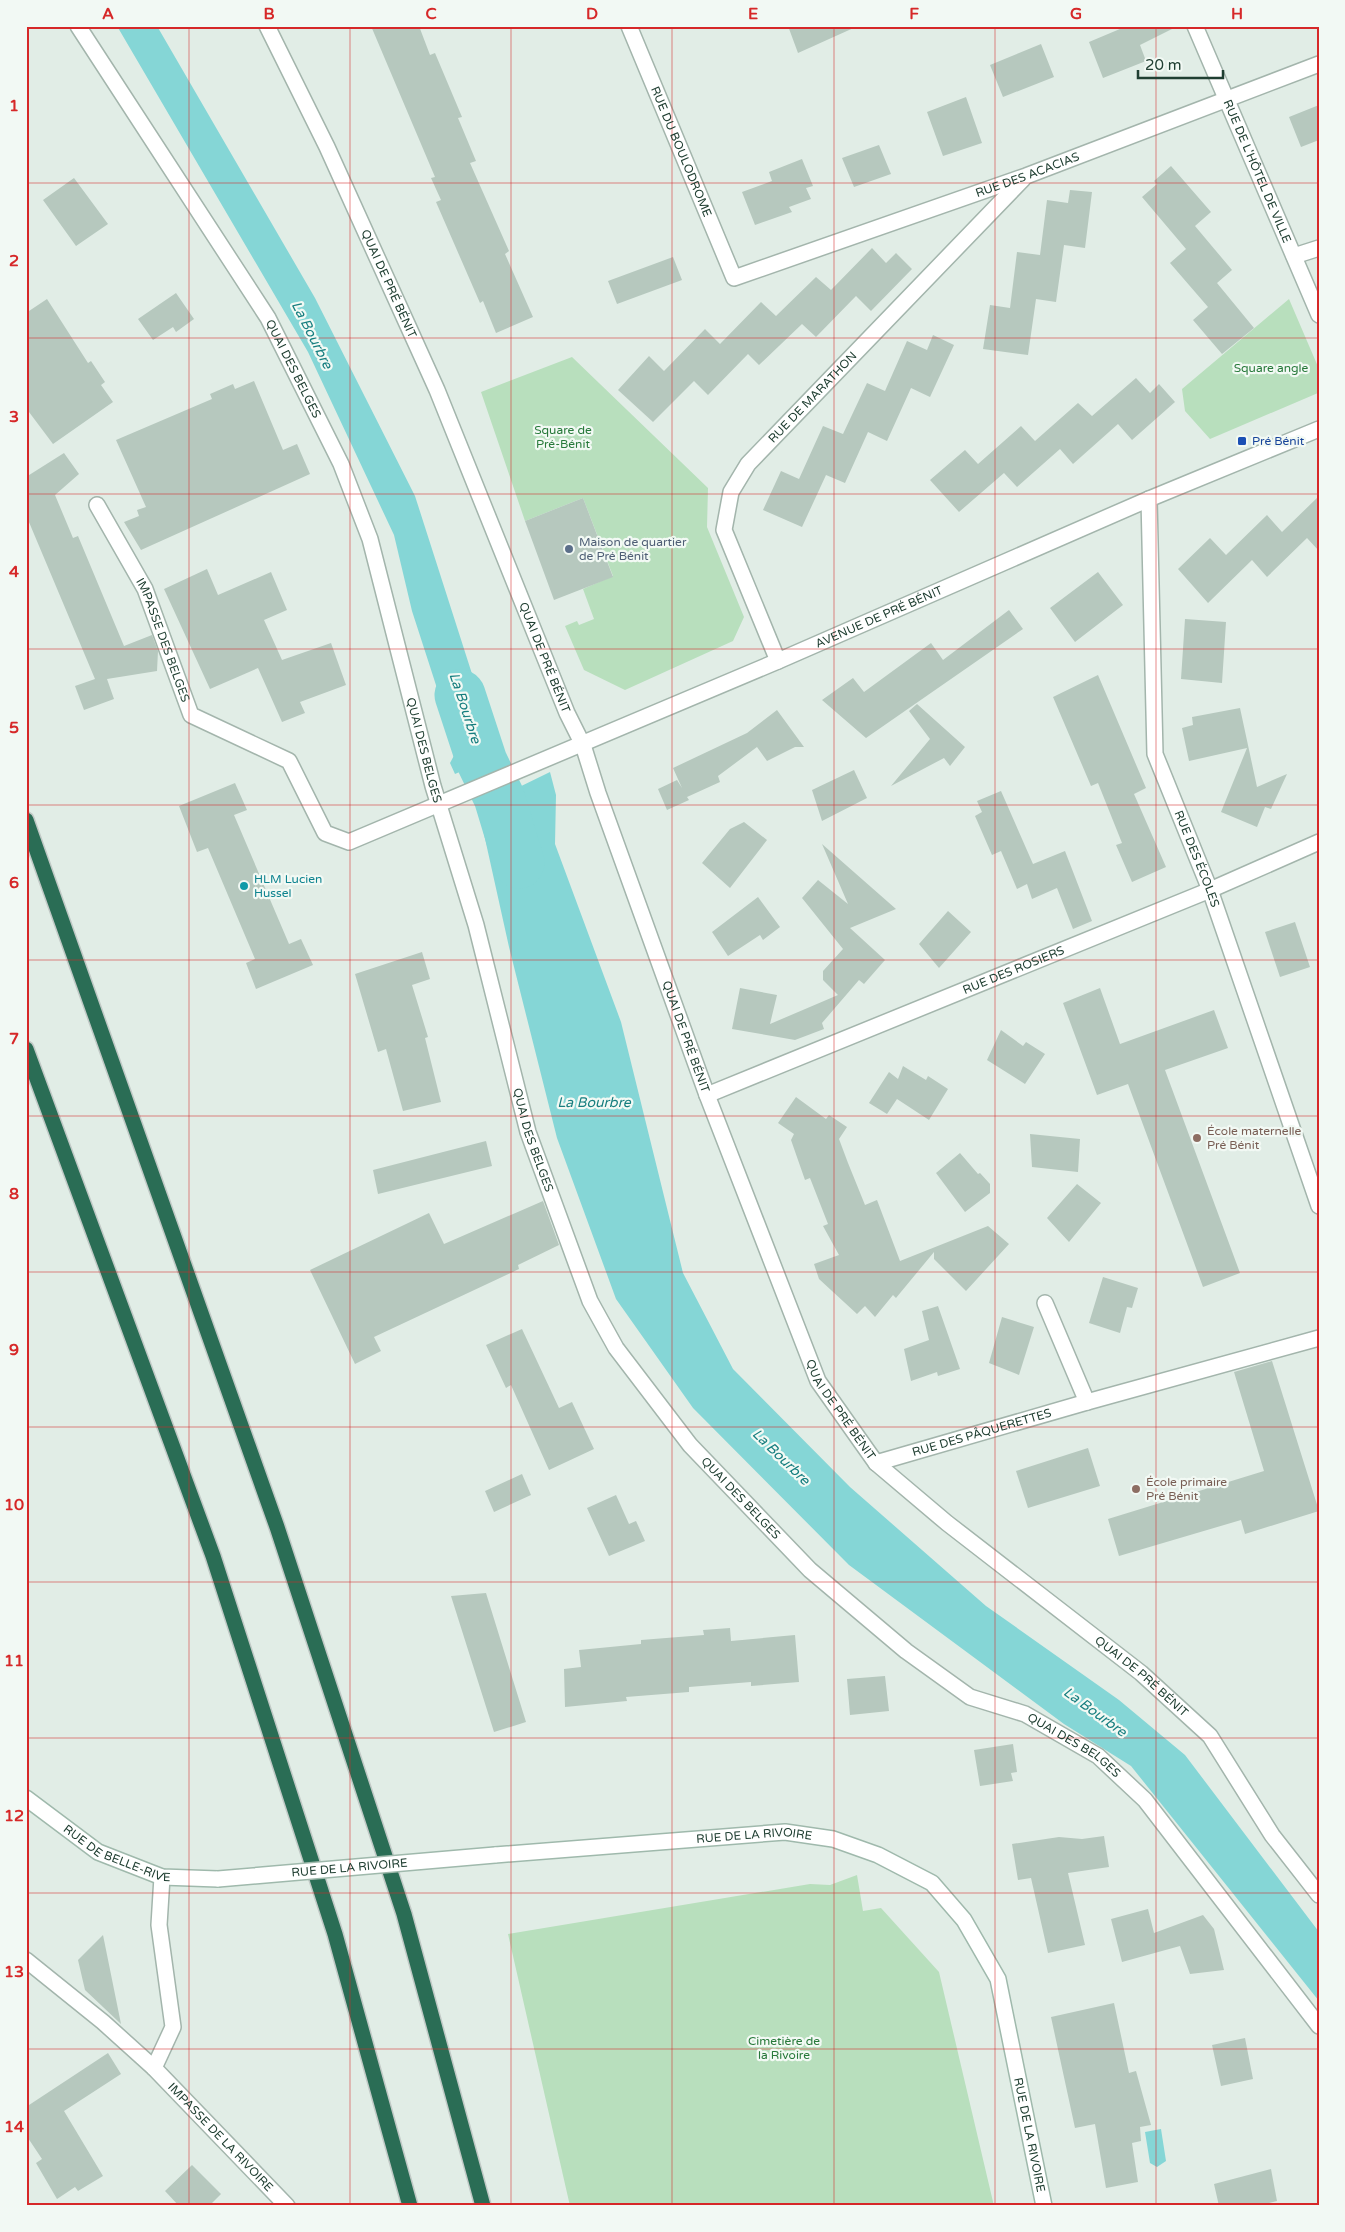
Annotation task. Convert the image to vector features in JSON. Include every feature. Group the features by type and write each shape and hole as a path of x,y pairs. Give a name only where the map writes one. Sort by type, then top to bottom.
{"highway":[{"path":"26,820 277,1527 404,1914 483,2206"},
{"path":"26,1049 213,1556 335,1934 410,2206"}],"street":[{"name":"QUAI DES BELGES","path":"78,26 268,318 341,464 370,539 439,803 476,925 528,1132 590,1301 616,1348 690,1445 810,1570 906,1651 970,1697 1025,1714 1098,1756 1146,1800 1319,2026"},
{"name":"QUAI DE PRÉ BÉNIT","path":"268,26 326,147 437,390 567,713 583,744 598,793 707,1095 818,1381 876,1463 947,1523 1141,1673 1210,1736 1272,1835 1319,1896"},
{"name":"RUE DU BOULODROME","path":"629,26 734,278"},
{"name":"RUE DE L'HÔTEL DE VILLE","path":"1196,26 1319,316"},
{"name":"RUE DES ACACIAS","path":"734,278 1026,176 1319,64"},
{"name":"RUE DE MARATHON","path":"778,661 724,530 731,492 748,464 1026,176"},
{"path":"1294,256 1319,248"},
{"name":"AVENUE DE PRÉ BÉNIT","path":"439,803 778,661 1149,499 1319,429"},
{"name":"RUE DES ÉCOLES","path":"1149,499 1155,754 1210,890 1319,1206"},
{"name":"IMPASSE DES BELGES","path":"97,505 145,589 191,715 289,761 325,833 349,842 439,803"},
{"name":"RUE DES ROSIERS","path":"707,1095 1210,890 1319,842"},
{"path":"1045,1302 1087,1402"},
{"name":"RUE DES PÂQUERETTES","path":"876,1463 1319,1338"},
{"name":"RUE DE BELLE-RIVE","path":"26,1798 98,1852 162,1876 218,1879"},
{"name":"RUE DE LA RIVOIRE","path":"218,1879 785,1832 842,1842 878,1855 932,1883 964,1920 998,1979 1044,2206"},
{"path":"26,1960 104,2022 154,2068 173,2027 160,1925 162,1876"},
{"name":"IMPASSE DE LA RIVOIRE","path":"154,2068 286,2206"}],"green space":[{"name":"Square angle","path":"1289,299 1319,369 1318,393 1210,439 1185,411 1182,389"},
{"name":"Square de Pré-Bénit","path":"572,357 708,488 707,527 744,617 733,641 625,690 584,670 565,626 577,621 579,625 594,619 583,589 613,576 583,498 525,521 481,392"},
{"name":"Cimetière de la Rivoire","path":"857,1875 863,1911 881,1908 939,1972 994,2206 570,2206 508,1934 810,1884 830,1885"}],"water":[{"name":"La Bourbre","path":"117,26 157,26 315,298 415,496 498,755 455,774 450,763 457,750 412,611 394,535 308,352"},
{"name":"La Bourbre","path":"550,772 556,795 555,844 621,1022 683,1273 733,1369 850,1487 986,1606 1119,1700 1185,1755 1319,1932 1319,2001 1131,1766 1064,1724 849,1565 693,1408 616,1299 557,1138 509,947 478,807"},
{"path":"1161,2129 1166,2161 1157,2167 1150,2163 1145,2132"}],"building":[{"path":"371,26 419,26 430,55 435,53 462,117 458,118 476,161 470,163 509,251 505,254 533,317 496,333 483,301 480,303 436,202 441,200 431,178 435,177"},
{"path":"788,26 858,26 798,53"},
{"path":"1127,26 1178,26 1140,45 1146,61 1103,78 1089,42"},
{"path":"1041,44 1054,77 1003,97 990,65"},
{"path":"966,97 982,143 943,156 927,112"},
{"path":"1319,105 1319,140 1301,147 1289,117"},
{"path":"879,145 891,174 854,187 842,158"},
{"path":"802,159 813,186 806,188 811,199 789,207 792,212 755,225 742,192 772,181 769,172"},
{"path":"1171,166 1211,212 1195,226 1232,270 1217,283 1254,328 1222,354 1193,320 1208,307 1170,263 1186,249 1142,197 1157,184 1154,181"},
{"path":"74,178 108,224 76,246 43,200"},
{"path":"1070,190 1092,192 1085,248 1064,245 1056,302 1036,299 1028,355 983,349 990,305 1010,308 1017,252 1040,255 1047,200 1068,203"},
{"path":"872,248 886,263 896,253 912,269 871,311 856,296 816,337 802,324 759,365 748,354 708,395 694,381 653,422 618,390 649,356 664,371 705,329 720,344 761,302 776,316 816,277 831,290"},
{"path":"673,257 682,280 617,304 608,281"},
{"path":"176,293 194,319 176,332 173,327 153,340 138,319"},
{"path":"47,299 88,363 91,361 105,382 101,385 113,402 53,444 26,408 26,313"},
{"path":"933,335 954,345 930,397 911,388 887,441 868,432 845,483 826,475 802,527 763,510 781,471 799,479 823,426 843,434 867,383 885,391 907,341 927,350"},
{"path":"1136,378 1150,393 1159,384 1175,402 1132,440 1118,424 1073,464 1060,449 1017,487 1004,473 959,512 930,480 965,450 978,464 1021,426 1035,441 1078,403 1092,416"},
{"path":"254,381 283,450 297,444 310,474 141,550 124,522 139,516 137,510 146,507 116,440 212,399 210,394 233,384 235,389"},
{"path":"64,453 79,474 55,495 73,538 78,536 124,646 152,635 158,651 157,671 107,679 114,699 84,710 75,686 95,679 26,515 26,477"},
{"path":"1319,496 1319,551 1307,538 1267,577 1252,560 1208,603 1178,569 1210,538 1226,555 1267,515 1282,532"},
{"name":"Maison de quartier de Pré Bénit","path":"583,498 613,577 554,600 525,521"},
{"path":"207,569 218,595 271,572 287,610 264,620 282,660 331,643 346,685 300,702 305,713 282,722 258,668 210,689 164,589"},
{"path":"1098,572 1123,605 1075,642 1050,608"},
{"path":"1009,610 1023,629 866,738 822,700 853,678 864,692 931,643 943,660"},
{"path":"1185,619 1226,622 1222,683 1181,679"},
{"path":"1098,675 1146,788 1134,794 1166,867 1132,882 1116,845 1122,843 1098,783 1091,786 1053,697"},
{"path":"917,704 965,747 950,766 944,758 891,786 930,739 909,711"},
{"path":"1240,708 1257,787 1287,774 1271,809 1265,807 1257,827 1221,812 1247,748 1189,761 1182,728 1193,725 1192,717"},
{"path":"777,710 804,747 795,747 767,761 757,747 718,776 720,782 687,797 689,800 667,810 658,789 677,780 682,788 673,768 747,733"},
{"path":"854,770 867,798 822,821 812,790"},
{"name":"HLM Lucien Hussel","path":"235,783 247,810 234,815 289,944 301,939 313,965 256,989 246,963 255,959 208,848 197,852 179,806"},
{"path":"1001,791 1033,864 1065,851 1092,921 1073,929 1057,888 1032,899 1027,884 1017,889 1001,851 992,855 975,816 982,812 977,801"},
{"path":"744,822 767,840 730,888 702,863 730,829"},
{"path":"822,844 896,909 850,928 885,960 864,984 859,980 822,1023 824,1029 795,1040 732,1029 740,988 777,995 770,1024 838,995 823,980 823,971 843,949 802,898 818,880 848,904"},
{"path":"758,897 780,927 763,940 760,935 728,956 712,932"},
{"path":"948,911 971,932 939,968 919,944"},
{"path":"1295,922 1310,967 1280,977 1265,932"},
{"path":"422,952 430,979 412,985 428,1037 425,1038 441,1102 403,1111 386,1049 378,1052 355,974"},
{"path":"1100,988 1120,1044 1214,1010 1228,1048 1165,1070 1240,1273 1203,1287 1128,1084 1097,1095 1063,1003"},
{"path":"1001,1030 1023,1046 1026,1042 1045,1054 1025,1084 987,1060"},
{"path":"903,1066 926,1080 928,1076 948,1089 929,1120 897,1099 887,1114 869,1103 889,1072 898,1079"},
{"path":"796,1097 826,1119 829,1115 847,1127 839,1139 848,1163 865,1205 877,1200 900,1261 988,1226 1009,1244 966,1291 934,1259 934,1252 896,1298 893,1295 875,1317 865,1306 857,1314 819,1279 814,1264 839,1255 823,1226 828,1224 810,1178 805,1180 791,1140 794,1134 778,1123"},
{"path":"1030,1134 1080,1139 1078,1172 1032,1167"},
{"path":"486,1141 492,1166 378,1194 373,1170"},
{"path":"960,1153 978,1174 980,1173 990,1184 990,1193 965,1212 936,1173"},
{"path":"1077,1184 1101,1203 1069,1242 1047,1218"},
{"path":"543,1201 559,1245 518,1265 519,1269 374,1337 381,1351 355,1364 310,1270 429,1213 444,1244"},
{"path":"1103,1277 1138,1288 1132,1308 1127,1307 1120,1333 1089,1323"},
{"path":"938,1306 960,1369 938,1376 937,1372 911,1381 904,1349 929,1340 922,1311"},
{"path":"1002,1317 1034,1327 1019,1375 989,1363"},
{"path":"522,1329 559,1408 572,1402 594,1449 549,1470 511,1385 506,1388 486,1345"},
{"path":"1272,1361 1319,1511 1245,1534 1241,1520 1119,1556 1108,1519 1264,1471 1234,1372"},
{"path":"1088,1448 1100,1486 1028,1508 1016,1471"},
{"path":"522,1474 531,1495 494,1512 485,1491"},
{"path":"616,1495 629,1524 636,1521 645,1541 609,1556 587,1508"},
{"path":"486,1593 526,1722 494,1732 451,1596"},
{"path":"730,1628 731,1641 795,1635 799,1682 751,1686 751,1682 689,1687 689,1692 626,1697 627,1701 565,1707 564,1669 581,1667 579,1650 641,1644 641,1640 704,1635 703,1630"},
{"path":"885,1676 889,1711 850,1715 847,1679"},
{"path":"1013,1744 1017,1772 1011,1773 1013,1781 980,1786 974,1750"},
{"path":"1104,1836 1109,1867 1068,1873 1085,1945 1048,1953 1031,1878 1018,1880 1012,1844 1059,1837 1082,1839"},
{"path":"1148,1909 1154,1933 1203,1915 1214,1929 1224,1970 1190,1974 1180,1946 1122,1962 1111,1919"},
{"path":"103,1935 121,2024 85,1990 78,1960"},
{"path":"1114,2003 1129,2073 1136,2071 1151,2125 1140,2127 1141,2141 1132,2143 1138,2182 1106,2188 1095,2124 1075,2128 1051,2017"},
{"path":"1245,2038 1253,2079 1221,2086 1212,2045"},
{"path":"108,2053 121,2074 64,2111 103,2176 78,2191 75,2187 57,2199 36,2163 42,2159 26,2135 26,2107"},
{"path":"192,2165 221,2194 209,2206 179,2206 165,2191"},
{"path":"1271,2169 1277,2201 1258,2206 1219,2206 1214,2184"}],"waterway":[{"name":"La Bourbre","path":"460,695 482,762 499,797 519,863"}],"place":[{"name":"Pré Bénit","path":"1242,441"},
{"name":"Maison de quartier de Pré Bénit","path":"569,549"},
{"name":"HLM Lucien Hussel","path":"244,886"},
{"name":"École maternelle Pré Bénit","path":"1197,1138"},
{"name":"École primaire Pré Bénit","path":"1136,1489"}]}
